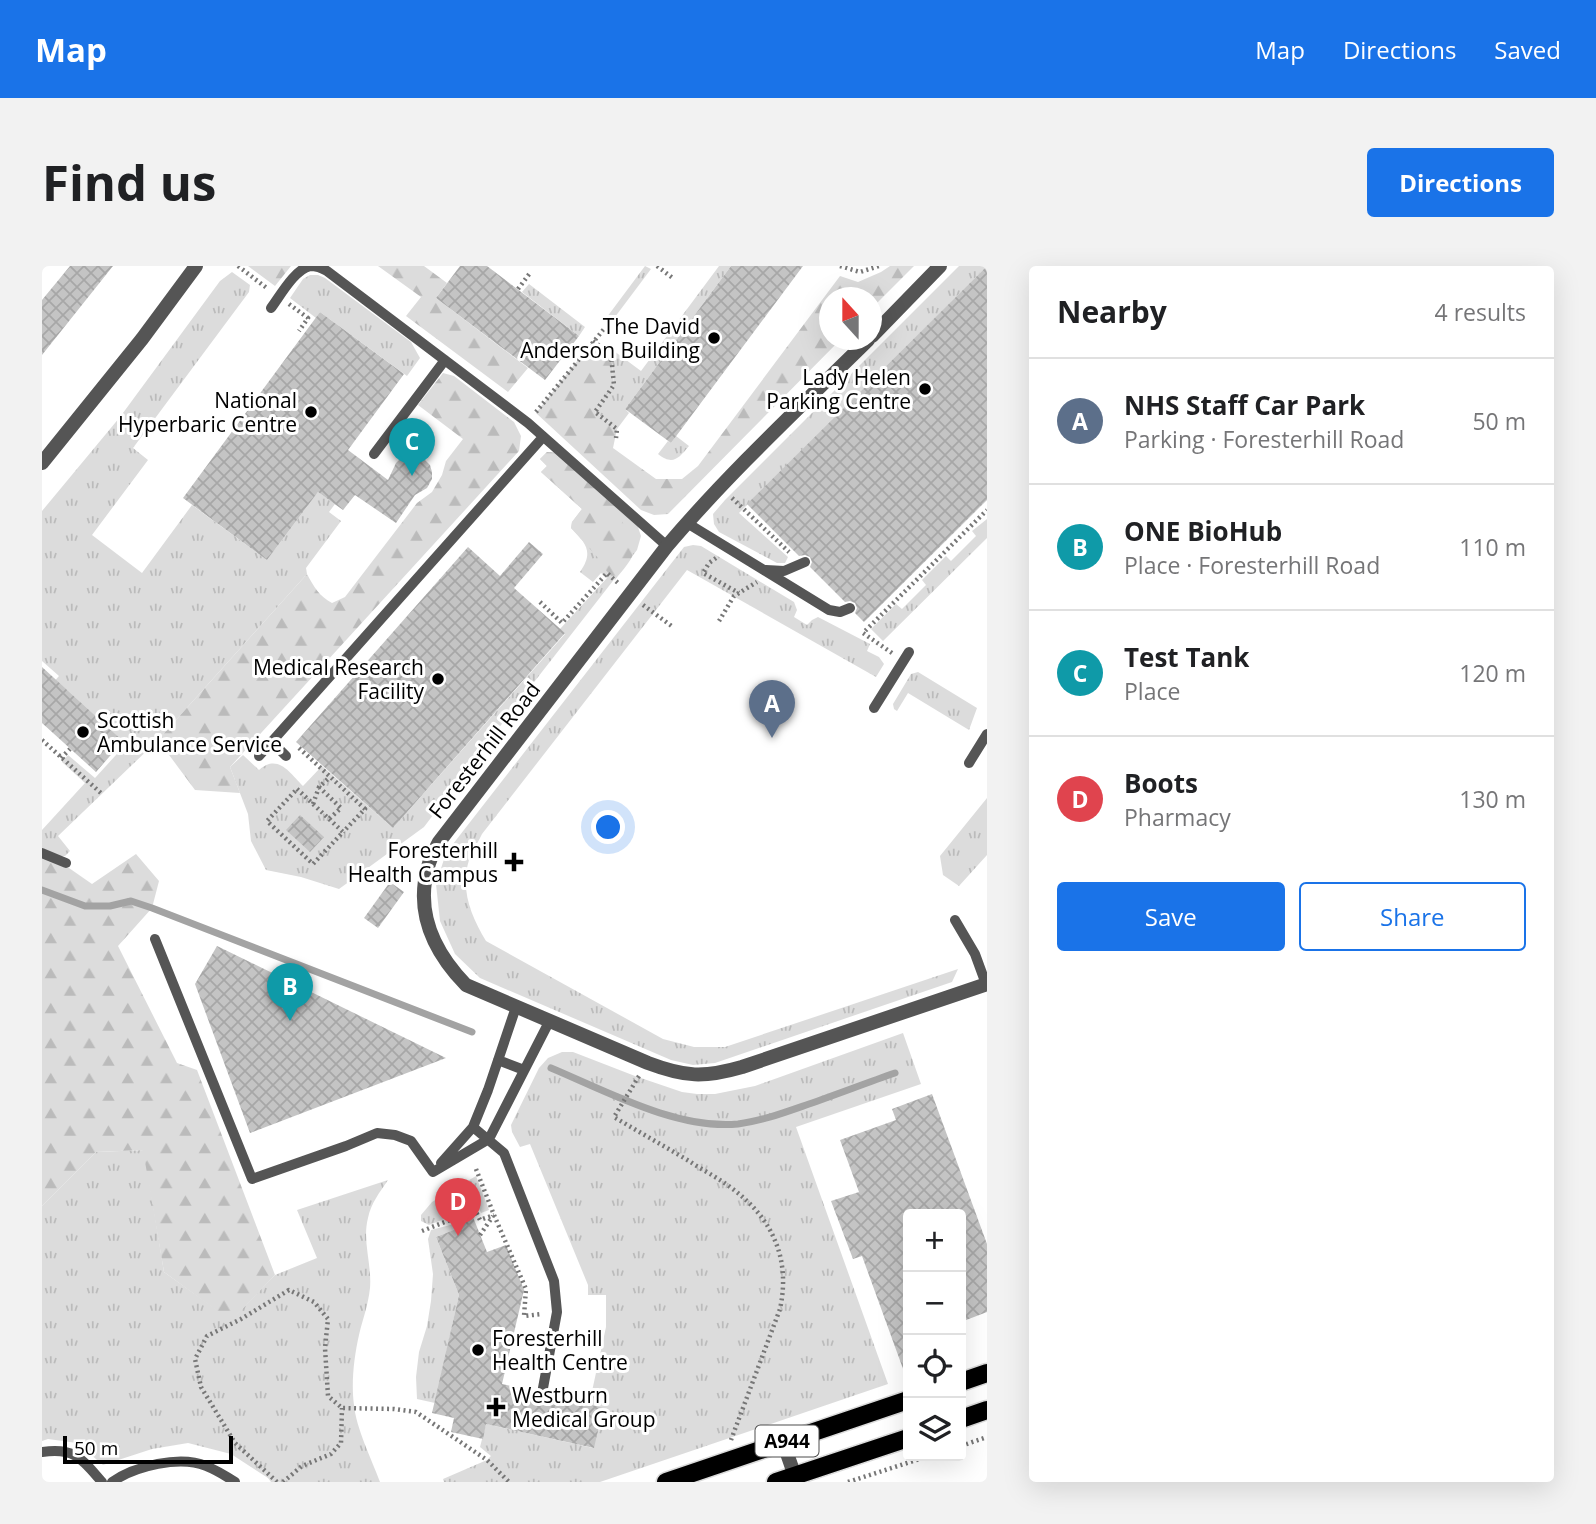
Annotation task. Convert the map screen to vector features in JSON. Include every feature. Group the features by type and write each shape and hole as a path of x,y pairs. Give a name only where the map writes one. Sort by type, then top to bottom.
{"main road":[{"path":"966,1380 987,1373"},
{"name":"A944","path":"666,1482 903,1402"},
{"path":"966,1417 987,1410"},
{"name":"A944","path":"776,1482 796,1479 903,1440"}],"street":[{"path":"42,463 142,339 196,266"},
{"name":"Foresterhill Road","path":"882,326 940,266"},
{"name":"Foresterhill Road","path":"858,350 721,487 667,546 439,842 428,865 424,907 439,953 466,985 667,1070 691,1075 717,1074 742,1067 986,984"},
{"path":"783,1442 796,1479"}],"lane":[{"path":"271,308 297,273 309,266 318,266 327,271 528,423 667,546"},
{"path":"374,454 445,360"},
{"path":"259,756 543,437"},
{"path":"687,523 829,611 840,612 850,608"},
{"path":"766,572 784,571 805,562"},
{"path":"874,709 906,657"},
{"path":"969,763 987,734"},
{"path":"272,742 286,756"},
{"path":"42,853 66,863"},
{"path":"955,920 975,954 986,984"},
{"path":"155,939 252,1179 377,1133 395,1135 411,1141 433,1172"},
{"path":"433,1172 472,1127 488,1090 516,1007"},
{"path":"433,1172 489,1139 549,1022"},
{"path":"498,1060 524,1070"},
{"path":"472,1127 504,1153 554,1281 557,1312 543,1388"},
{"path":"42,1452 58,1450 76,1454 102,1482"},
{"path":"112,1482 145,1467 175,1462 206,1465 235,1482"}],"path":[{"path":"657,266 674,279"},
{"path":"840,266 860,272 879,266"},
{"path":"518,289 530,273"},
{"path":"536,413 604,329"},
{"path":"593,341 611,355 614,386 594,412 617,429 616,438"},
{"path":"721,487 790,554"},
{"path":"906,657 863,633 987,510"},
{"path":"728,549 709,563 703,573 739,593"},
{"path":"719,621 734,596 766,572"},
{"path":"540,602 562,622 598,583"},
{"path":"630,595 673,627"},
{"path":"281,731 365,809 313,864 267,821 297,789 343,832"},
{"path":"42,740 102,794"},
{"path":"61,758 70,749"},
{"path":"313,804 319,787 330,776"},
{"path":"319,787 341,808 329,819"},
{"path":"632,1087 614,1117 731,1187 752,1206 768,1226 778,1246 784,1291 780,1309 723,1463"},
{"path":"476,1169 526,1289 524,1316 557,1312"},
{"path":"422,1231 475,1210 480,1220 494,1215"},
{"path":"480,1235 494,1215"},
{"path":"277,1482 235,1444 201,1387 195,1359 207,1336 289,1290 314,1302 328,1319 325,1348 328,1396 342,1408 416,1412 487,1460 509,1482"},
{"path":"283,1482 302,1466 331,1454 341,1443 342,1408"},
{"path":"966,1444 987,1437"},
{"path":"848,1482 913,1461"}],"green space":[{"path":"248,266 291,266 275,286"},
{"path":"378,266 424,266 447,283 436,298 528,368 508,392 406,316 421,297"},
{"path":"645,266 651,269 612,321 607,317"},
{"path":"719,266 731,266 625,409 629,413 617,429 595,412 614,385 611,355 614,351 641,371"},
{"path":"890,266 914,266 882,298 882,287 832,287 840,276 858,282"},
{"path":"959,266 987,266 739,513 788,557 785,563 777,563 719,532 714,524 713,514 725,500 875,350 882,350 882,343"},
{"path":"232,272 250,285 249,292 133,448 148,460 92,535 142,573 192,505 267,560 318,492 335,504 329,512 341,521 306,568 307,574 158,740 58,836 70,851 65,856 56,856 42,850 42,830 85,783 62,762 68,755 95,778 126,744 66,689 42,695 59,676 42,661 42,511 120,417 220,281"},
{"path":"310,275 325,278 411,342 420,358 407,376 320,312 316,318 290,298 303,279"},
{"path":"529,284 585,327 579,336 522,292"},
{"path":"819,304 819,350 830,350 668,514 654,515 641,510 536,413 593,341 611,355 614,385 595,412 617,429 613,448 656,479 682,479 698,466"},
{"path":"443,373 454,376 514,422 521,436 519,451 230,767 240,793 195,790 158,740 307,574 317,591 327,600 332,603 345,597 417,503 432,492 442,475 446,461 463,439 418,405"},
{"path":"676,436 689,446 675,459 663,458 658,454 668,441 671,443"},
{"path":"547,452 557,453 638,527 641,536 637,550 424,827 339,889 266,870 251,841 248,814 230,767 243,755 259,770 266,765 278,764 303,786 322,766 393,828 565,634 560,629 607,578 601,573 593,582 580,572 587,559 586,548 571,528 572,522 582,509 541,472 547,466 540,459"},
{"path":"547,452 557,453 620,511 634,542 634,548 633,554 615,580 571,528 572,522 582,509 541,472 547,466 540,459"},
{"path":"987,519 987,538 883,641 871,629 896,604 902,609 926,585 922,580 946,556 951,561 976,536 972,531"},
{"path":"701,546 794,602 797,610 794,617 807,625 818,617 870,644 867,651 879,657 884,664 876,677 687,570 482,834 469,860 466,892 486,941 663,1039 694,1047 725,1047 958,969 952,982 715,1063 693,1065 671,1060 480,978 455,954 440,921 436,884 446,853 684,547"},
{"path":"918,672 977,708 969,730 908,693 897,711 894,709 893,704 911,674"},
{"path":"987,798 987,855 959,886 943,875 940,856"},
{"path":"136,854 159,881 152,908 118,946 177,1063 197,1070 275,1275 231,1321 164,1272 143,1150 96,1152 42,1206 42,857 69,868 92,884"},
{"path":"903,1033 921,1084 796,1127 888,1384 600,1482 444,1482 443,1479 491,1456 480,1447 486,1424 593,1448 589,1405 606,1327 606,1295 588,1295 588,1285 530,1144 520,1147 511,1125 539,1068 548,1058 562,1052 573,1052 682,1092 715,1094 755,1086"},
{"path":"144,1150 164,1272 231,1320 275,1275 317,1258 297,1210 388,1180 371,1207 366,1227 370,1288 357,1343 353,1379 358,1424 380,1482 271,1482 231,1454 188,1443 152,1449 103,1465 77,1443 48,1439 42,1441 42,1206 96,1152"},
{"path":"476,1176 489,1210 481,1213 478,1206 429,1225 421,1221 421,1215 432,1202"},
{"path":"454,1224 456,1229 436,1237 459,1295 435,1403 417,1399 416,1377 431,1301 433,1274 428,1239 431,1230"}],"building":[{"path":"70,266 113,266 42,355 42,300"},
{"path":"460,266 487,266 579,336 545,380 436,298"},
{"name":"The David Anderson Building","path":"731,266 803,266 671,443 625,409"},
{"name":"Lady Helen Parking Centre","path":"987,266 987,500 864,622 855,613 855,603 845,602 810,567 810,557 799,556 747,504"},
{"name":"National Hyperbaric Centre","path":"320,312 404,374 348,450 388,480 401,458 407,455 419,456 430,465 432,479 427,488 415,495 396,523 355,495 343,510 318,492 267,560 183,498"},
{"name":"Medical Research Facility","path":"529,542 543,554 514,588 565,633 393,828 296,742 468,547 500,576"},
{"name":"Scottish Ambulance Service","path":"42,667 123,741 96,772 42,723"},
{"path":"300,815 324,837 310,852 286,830"},
{"path":"390,882 404,892 378,928 364,918"},
{"path":"217,946 446,1058 250,1133 195,984"},
{"path":"932,1094 987,1244 987,1312 966,1320 966,1209 903,1209 903,1369 862,1256 853,1259 831,1201 859,1192 840,1140 896,1120 892,1109"},
{"name":"Foresterhill Health Centre","path":"473,1217 487,1252 506,1245 524,1290 502,1384 603,1408 594,1448 486,1424 483,1439 451,1432 454,1418 432,1413 459,1295 436,1237 456,1229 454,1224"}],"waterway":[{"path":"42,890 85,906 110,906 131,901 472,1032"},
{"path":"551,1068 642,1107 691,1121 715,1124 738,1124 765,1118 895,1073"}],"place":[{"name":"The David Anderson Building","path":"714,338"},
{"name":"Lady Helen Parking Centre","path":"925,389"},
{"name":"National Hyperbaric Centre","path":"311,412"},
{"name":"Test Tank","path":"412,476"},
{"name":"Medical Research Facility","path":"438,679"},
{"name":"Scottish Ambulance Service","path":"83,732"},
{"name":"NHS Staff Car Park","path":"772,738"},
{"name":"Foresterhill Health Campus","path":"514,862"},
{"name":"ONE BioHub","path":"290,1021"},
{"name":"Boots","path":"458,1236"},
{"name":"Foresterhill Health Centre","path":"478,1350"},
{"name":"Westburn Medical Group","path":"496,1407"}]}
